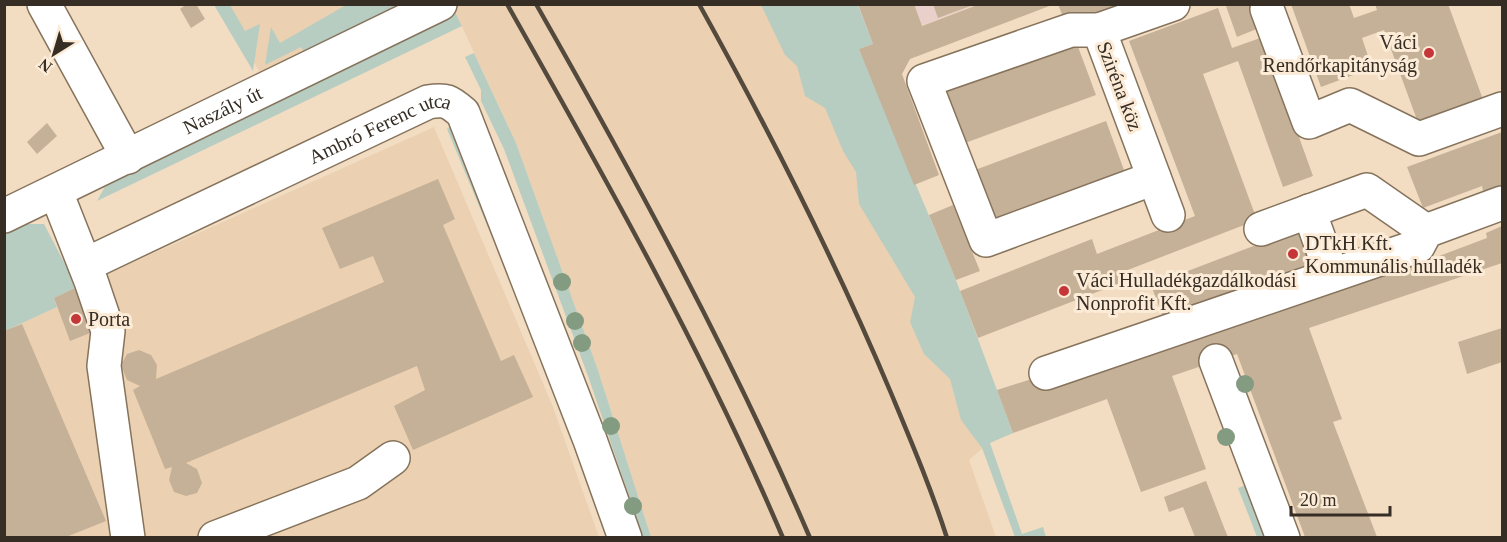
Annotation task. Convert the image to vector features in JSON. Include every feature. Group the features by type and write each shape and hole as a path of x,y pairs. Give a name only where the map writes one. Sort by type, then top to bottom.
{"street":[{"path":"44,4 128,157"},
{"name":"Naszály út","path":"4,216 440,4"},
{"name":"Sziréna köz","path":"1168,215 1099,30 1173,4"},
{"path":"1267,9 1309,122 1350,105 1419,139 1503,109"},
{"path":"1099,30 1071,30 924,81 986,240 1154,178"},
{"name":"Ambró Ferenc utca","path":"85,265 428,102 443,99 453,104 463,113 590,440 625,537"},
{"path":"1261,229 1367,190 1426,231"},
{"path":"56,192 108,331 104,366 129,537"},
{"path":"1046,373 1418,246 1426,231 1503,203"},
{"path":"1309,211 1332,275"},
{"path":"1216,361 1283,537"},
{"path":"215,537 358,483 393,458"}],"shaded area":[{"path":"858,4 976,5 873,44"},
{"path":"220,5 402,5 265,81"},
{"path":"452,5 858,5 860,49 1013,433 990,442 969,460 996,537 651,537 598,370 516,143"},
{"path":"434,127 553,407 599,537 5,538 5,331 57,307 54,298"}],"green space":[{"path":"214,5 230,5 245,31 260,24 253,71"},
{"path":"346,5 398,5 304,52 301,47 265,65 271,27 280,43"},
{"path":"761,5 858,5 873,44 859,49 956,280 1013,433 990,443 1022,534 1043,527 1046,537 1015,537 982,448 961,420 950,379 924,354 910,322 915,297 859,204 856,172 843,151 825,108 805,96 797,66 785,55"},
{"path":"455,12 462,26 97,201 107,183"},
{"path":"474,53 516,143 598,370 651,537 643,537 588,376 504,149 481,101 481,90 465,57"},
{"path":"455,122 547,369 447,129"},
{"path":"22,224 44,224 77,287 54,298 57,307 5,331 5,233"},
{"path":"1249,484 1270,537 1257,537 1238,488"}],"building":[{"path":"187,4 196,4 205,19 191,28 180,9"},
{"path":"858,4 914,4 922,26 980,4 1052,5 910,59 902,74 939,175 914,185 859,49 873,44"},
{"path":"933,4 973,4 973,5 938,18"},
{"path":"1058,4 1119,4 1066,25"},
{"name":"Váci Rendőrkapitányság","path":"1291,4 1349,4 1354,18 1377,10 1375,4 1448,4 1485,105 1420,128 1384,30 1362,38 1372,68 1321,87"},
{"path":"1250,5 1259,28 1237,37 1226,6"},
{"path":"1218,8 1232,48 1263,37 1313,176 1283,187 1238,61 1203,74 1257,220 1120,273 1123,282 978,338 960,291 1092,239 1097,254 1195,216 1129,41"},
{"path":"1074,36 1096,95 965,143 943,83"},
{"path":"1106,121 1128,181 997,230 975,170"},
{"path":"47,123 57,136 37,154 27,142"},
{"path":"1502,132 1502,185 1483,191 1482,186 1423,208 1407,167"},
{"path":"438,179 455,219 443,225 501,361 514,355 533,397 413,450 394,406 425,390 417,366 186,463 197,469 202,483 197,493 186,496 174,492 169,480 172,467 165,469 133,390 140,386 127,380 121,365 127,354 139,350 151,355 157,365 156,379 384,282 373,256 340,269 322,228"},
{"path":"953,205 980,271 956,280 929,215"},
{"path":"1502,226 1502,263 1309,328 1342,419 1333,422 1377,537 1305,537 1237,354 1172,376 1206,469 1141,492 1107,399 1013,433 997,390 1416,257 1418,264 1487,238 1486,233"},
{"path":"1298,229 1315,273 1165,322 1151,285"},
{"name":"Porta","path":"77,287 95,331 70,341 54,298"},
{"path":"22,324 106,521 66,537 4,537 4,331"},
{"path":"1502,328 1502,362 1467,374 1458,342"},
{"path":"1206,481 1228,537 1195,537 1183,507 1169,512 1164,497"}],"railway":[{"path":"507,4 581,135 687,334 753,469 783,538"},
{"path":"536,4 715,334 780,469 810,538"},
{"path":"699,4 776,147 870,343 947,538"}],"place":[{"name":"Váci Rendőrkapitányság","path":"1429,53"},
{"name":"DTkH Kft. Kommunális hulladék","path":"1293,254"},
{"name":"Váci Hulladékgazdálkodási Nonprofit Kft.","path":"1064,291"},
{"name":"Porta","path":"76,319"}]}
